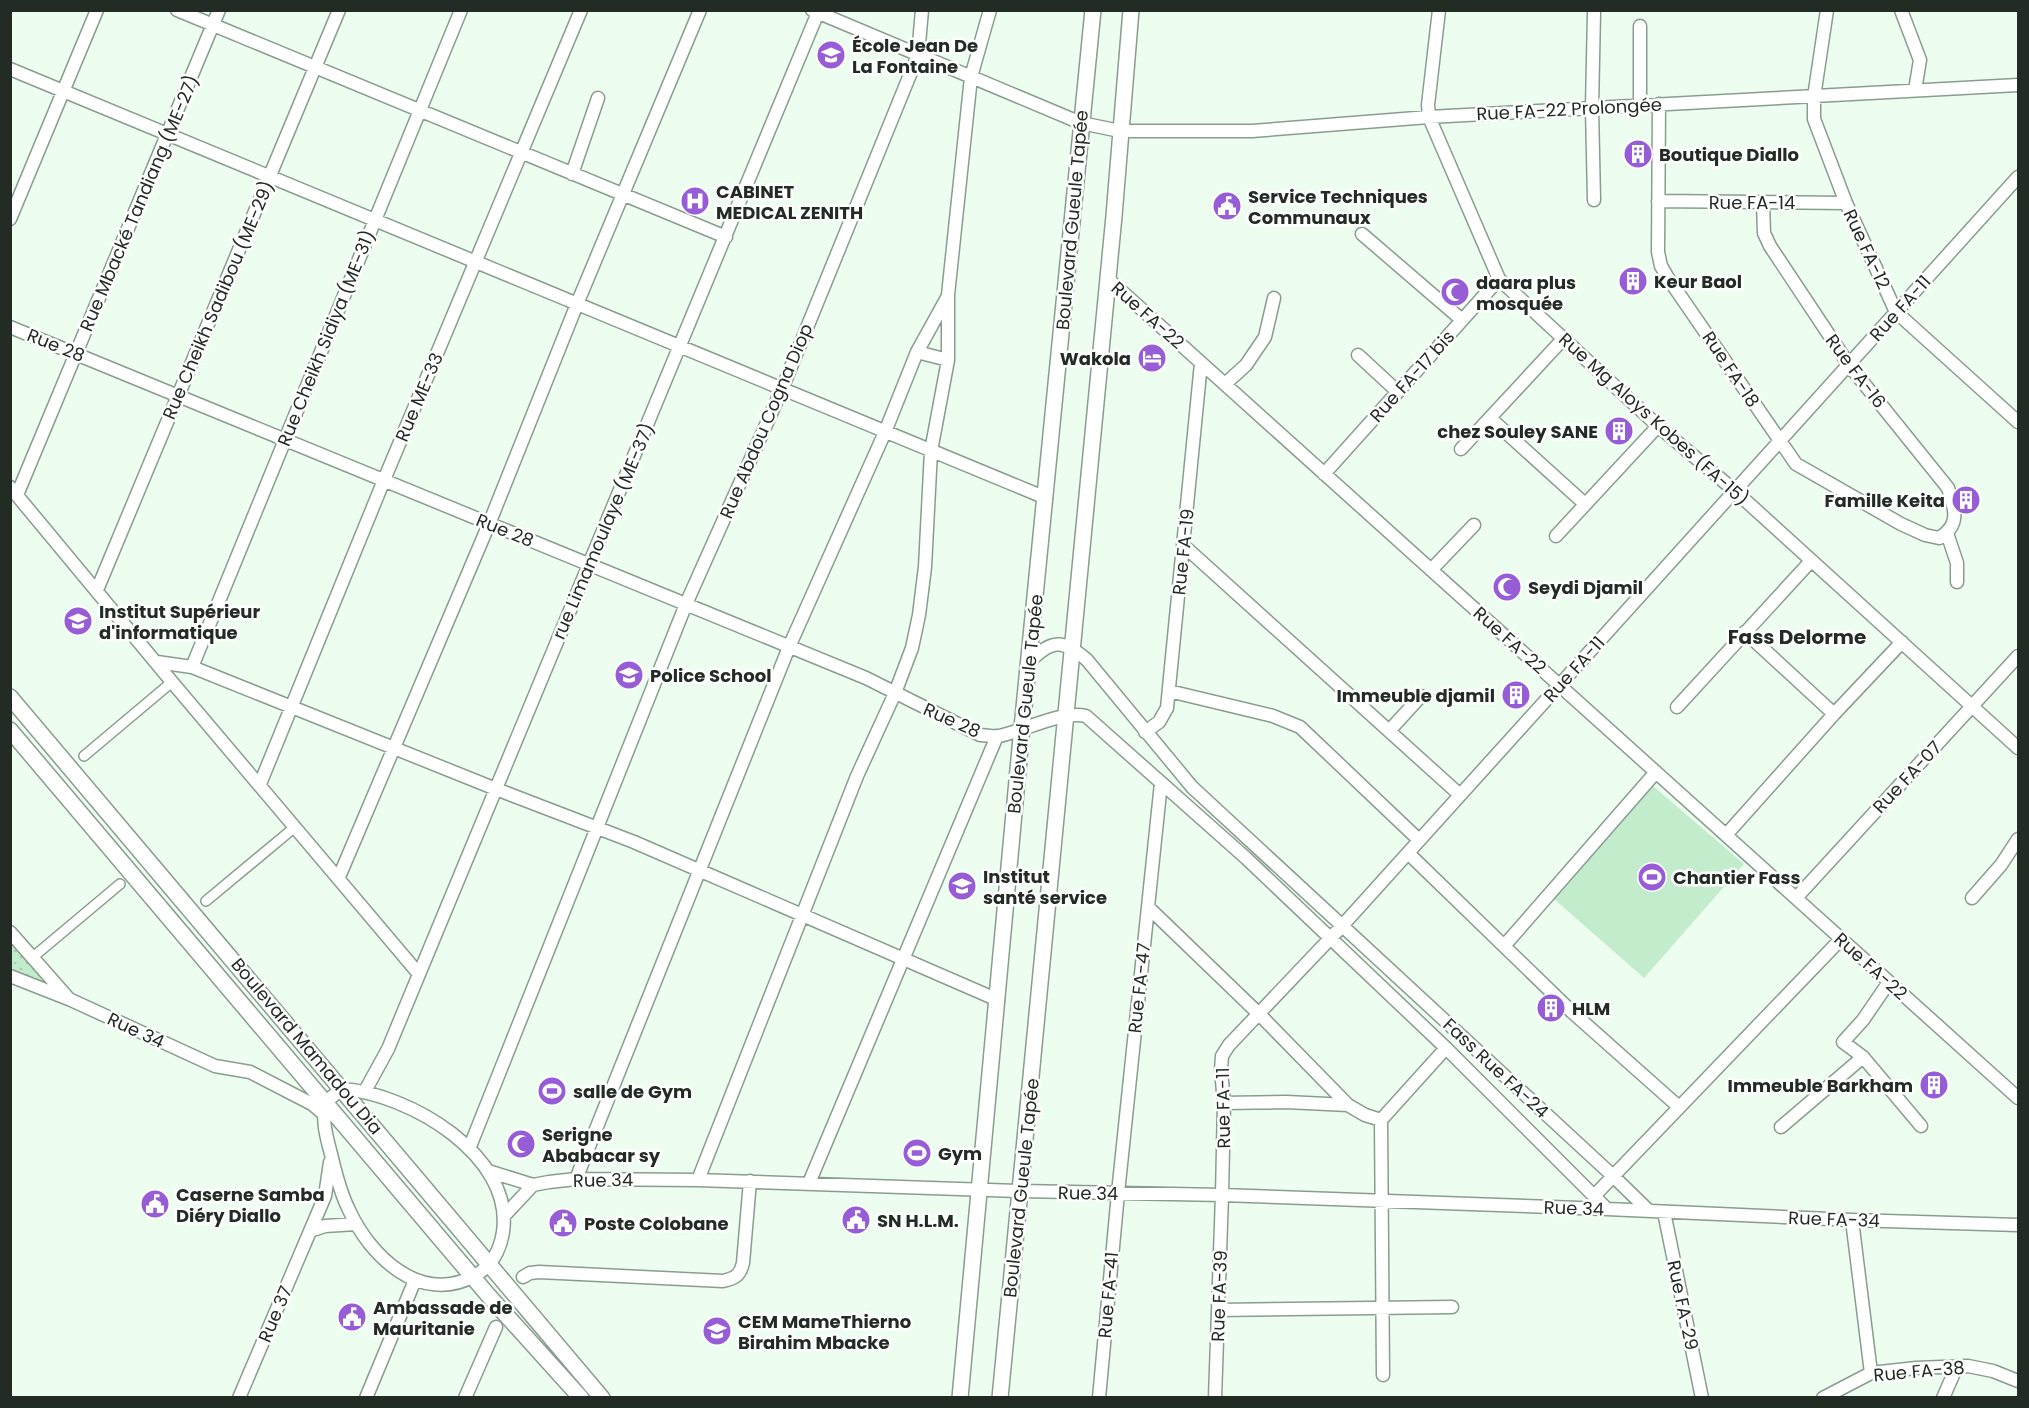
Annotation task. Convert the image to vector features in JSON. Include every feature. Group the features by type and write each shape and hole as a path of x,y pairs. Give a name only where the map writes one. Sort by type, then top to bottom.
{"street":[{"path":"10,219 97,10"},
{"path":"177,10 726,237"},
{"name":"Rue Mbacké Tandiang (ME-27)","path":"14,491 76,354 219,10"},
{"name":"Rue Cheikh Sadibou (ME-29)","path":"97,590 339,10"},
{"name":"Rue Cheikh Sidiya (ME-31)","path":"192,666 462,10"},
{"name":"Rue ME-33","path":"260,784 384,480 581,10"},
{"path":"339,877 489,524 577,304 700,10"},
{"name":"Rue Abdou Cogna Diop","path":"469,1149 686,604 782,389 918,55 922,10"},
{"path":"698,1180 857,776 895,693 912,648 925,567 932,451 948,360 948,295 971,77 990,10"},
{"name":"Boulevard Gueule Tapée","path":"960,1398 1093,10"},
{"name":"Boulevard Gueule Tapée","path":"1000,1398 1108,279 1131,10"},
{"name":"Rue Mg Aloys Kobes (FA-15)","path":"1439,10 1428,105 1430,117 1499,279 1658,426 1735,491 2019,748"},
{"name":"Rue FA-12","path":"1827,10 1814,97 1814,119 1846,202 1896,312 2019,422"},
{"path":"1901,10 1920,60 1915,90"},
{"path":"816,12 1081,123 1120,131"},
{"name":"rue Limamoulaye (ME-37)","path":"365,1091 388,1048 726,237 816,12"},
{"path":"1594,12 1592,108 1594,200"},
{"path":"1640,26 1640,105"},
{"path":"10,69 1046,498"},
{"name":"Rue FA-22 Prolongée","path":"1120,131 1252,131 1430,117 2019,85"},
{"path":"572,174 598,98"},
{"name":"Rue FA-18","path":"1659,104 1658,252 1661,266 1796,465 1925,535 1939,538 1947,533"},
{"name":"Rue FA-11","path":"1222,1195 1224,1102 1221,1070 1222,1056 1228,1045 1342,926 2019,177"},
{"name":"Rue FA-14","path":"1658,201 1846,202"},
{"name":"Rue FA-16","path":"1762,202 1764,233 1770,246 1849,365 1948,488 1954,506 1953,525 1947,533"},
{"path":"1362,234 1461,320"},
{"name":"Rue FA-22","path":"1108,279 2019,1098"},
{"name":"Rue FA-17 bis","path":"1324,474 1499,279"},
{"path":"576,1179 789,647 885,432 917,352 948,295"},
{"path":"1225,384 1246,365 1265,337 1274,298"},
{"name":"Rue 28","path":"10,327 866,678 980,735 997,736"},
{"path":"1461,449 1563,338"},
{"path":"917,352 948,360"},
{"path":"1358,355 1398,392"},
{"name":"Rue FA-19","path":"1145,732 1159,722 1165,714 1169,691 1201,363"},
{"path":"1490,418 1585,504"},
{"path":"1556,536 1658,426"},
{"path":"14,491 418,973"},
{"path":"1431,570 1474,525"},
{"path":"1947,533 1957,563 1957,582"},
{"path":"1183,545 1460,795"},
{"path":"1677,707 1811,561"},
{"path":"1745,632 1834,714"},
{"path":"1726,835 1902,642"},
{"path":"1029,662 1040,651 1051,646 1062,644 1072,647"},
{"name":"Fass Rue FA-24","path":"1072,647 1099,673 1192,787 1614,1176 1649,1211"},
{"name":"Rue FA-07","path":"1796,898 2019,656"},
{"path":"157,662 192,666 393,748 634,842 998,1000"},
{"path":"84,756 172,682"},
{"path":"1169,691 1273,716 1300,727 1419,840"},
{"path":"1389,731 1421,696"},
{"name":"Boulevard Mamadou Dia","path":"10,697 602,1398"},
{"path":"809,1183 997,736 1065,715 1077,714 1086,716 1095,722 1246,858 1446,1048 1607,1209"},
{"name":"Boulevard Mamadou Dia","path":"10,730 326,1109 581,1398"},
{"path":"1504,946 1656,772"},
{"name":"Rue FA-47","path":"1118,1193 1161,783"},
{"path":"206,901 295,827"},
{"path":"1972,898 2001,865 2019,839"},
{"path":"1408,853 1572,1012 1679,1107"},
{"path":"33,957 120,884"},
{"path":"1148,907 1259,1014 1348,1105 1365,1115 1381,1120"},
{"path":"10,932 70,1000"},
{"path":"1594,1195 1841,939"},
{"name":"Rue 34","path":"10,976 70,1000 215,1066 250,1072 326,1109"},
{"path":"1889,982 1863,1020 1843,1042 1863,1057 1921,1126"},
{"path":"1383,1375 1381,1120 1446,1048"},
{"path":"1781,1127 1863,1057"},
{"path":"343,1089 365,1091 444,1126 488,1171 500,1196 505,1215 501,1244 490,1263 473,1276 441,1284 415,1280 401,1274 387,1262 356,1224 348,1208 330,1153 327,1140 326,1109 334,1095 343,1089"},
{"path":"1224,1102 1348,1105"},
{"name":"Rue 37","path":"239,1398 325,1196 330,1153"},
{"path":"488,1171 533,1185 505,1215"},
{"name":"Rue 34","path":"533,1185 576,1179 750,1181 1649,1211"},
{"path":"523,1277 539,1272 723,1281 735,1278 740,1273 743,1263 750,1181"},
{"name":"Rue FA-41","path":"1099,1398 1118,1193"},
{"name":"Rue FA-39","path":"1215,1398 1222,1195"},
{"name":"Rue FA-34","path":"1649,1211 2019,1225"},
{"name":"Rue FA-29","path":"1664,1212 1702,1398"},
{"path":"1852,1220 1871,1373"},
{"path":"310,1231 325,1226 356,1224"},
{"path":"366,1398 415,1280"},
{"path":"1218,1310 1452,1307"},
{"path":"465,1398 496,1327"},
{"path":"1943,1398 1957,1366"},
{"name":"Rue FA-38","path":"1823,1398 1871,1373 1957,1366 1980,1368 2019,1381"}],"green space":[{"name":"Chantier Fass","path":"1652,785 1744,864 1644,978 1553,898"},
{"path":"11,942 47,983 11,969"}],"place":[{"name":"École Jean De La Fontaine","path":"831,55"},
{"name":"Boutique Diallo","path":"1638,154"},
{"name":"CABINET MEDICAL ZENITH","path":"695,201"},
{"name":"Service Techniques Communaux","path":"1227,206"},
{"name":"Keur Baol","path":"1633,281"},
{"name":"daara plus mosquée","path":"1455,292"},
{"name":"Wakola","path":"1152,358"},
{"name":"chez Souley SANE","path":"1619,431"},
{"name":"Famille Keita","path":"1966,500"},
{"name":"Seydi Djamil","path":"1507,587"},
{"name":"Institut Supérieur d'informatique","path":"78,621"},
{"name":"Police School","path":"629,675"},
{"name":"Immeuble djamil","path":"1516,695"},
{"name":"Chantier Fass","path":"1652,877"},
{"name":"Institut santé service","path":"962,886"},
{"name":"HLM","path":"1551,1008"},
{"name":"Immeuble Barkham","path":"1934,1085"},
{"name":"salle de Gym","path":"552,1091"},
{"name":"Serigne Ababacar sy","path":"521,1144"},
{"name":"Gym","path":"917,1153"},
{"name":"Caserne Samba Diéry Diallo","path":"155,1204"},
{"name":"SN H.L.M.","path":"856,1220"},
{"name":"Poste Colobane","path":"563,1223"},
{"name":"Ambassade de Mauritanie","path":"352,1317"},
{"name":"CEM MameThierno Birahim Mbacke","path":"717,1331"}],"district":[{"name":"Fass Delorme","path":"1797,637"}]}
